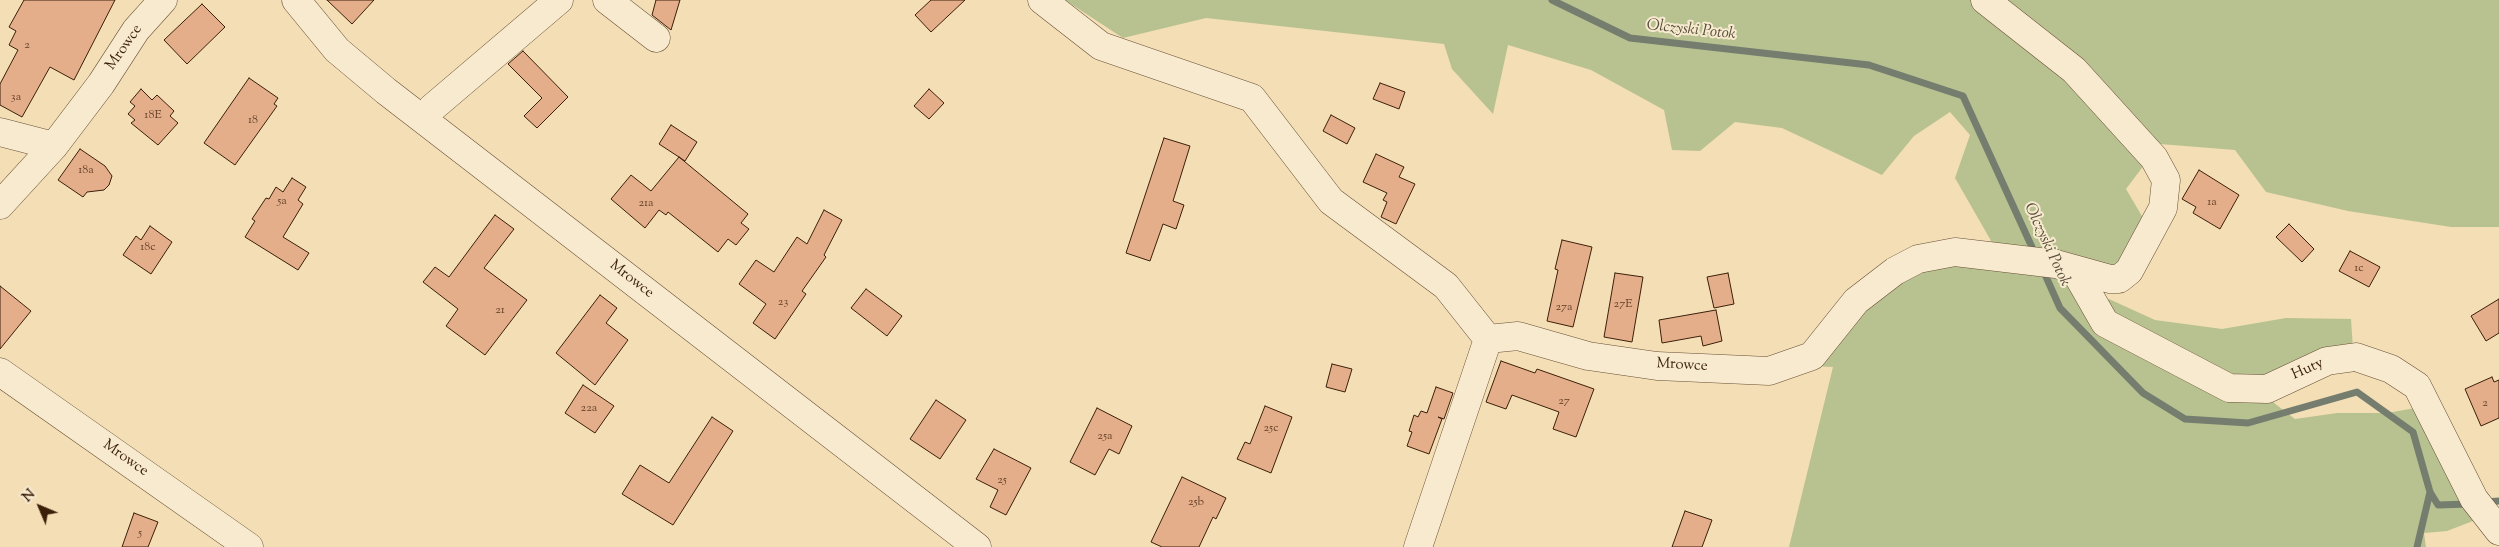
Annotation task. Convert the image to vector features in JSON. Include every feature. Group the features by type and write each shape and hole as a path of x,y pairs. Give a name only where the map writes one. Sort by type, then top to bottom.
{"street":[{"name":"Mrowce","path":"0,205 54,146 101,84 136,30 163,0"},
{"name":"Mrowce","path":"296,0 337,50 424,120 977,547"},
{"path":"424,120 432,108 559,0"},
{"path":"607,0 656,38"},
{"path":"1042,0 1101,46 1252,98 1331,201 1446,286 1488,339 1418,547"},
{"name":"Mrowce","path":"1488,339 1518,336 1588,356 1657,366 1769,371 1812,356 1856,301 1895,270 1918,259 1955,252 2065,266 2110,279 2119,279 2129,271 2163,208 2166,180 2154,158 2074,70 1986,0"},
{"path":"0,132 54,146"},
{"name":"Huty","path":"2065,266 2105,322 2229,388 2267,389 2327,361 2356,358 2391,369 2417,386 2474,499 2499,531"},
{"name":"Mrowce","path":"0,372 249,547"}],"green space":[{"path":"1065,0 2499,0 2499,227 2451,227 2348,211 2266,192 2235,150 2160,144 2126,189 2146,223 2132,253 2111,268 1994,246 1955,178 1970,135 1950,112 1914,136 1882,175 1782,128 1735,122 1700,151 1672,150 1664,110 1591,70 1508,45 1493,114 1452,69 1444,44 1206,18 1123,38"},
{"path":"1954,258 2068,274 2105,329 2265,396 2295,419 2337,413 2387,413 2421,407 2478,519 2447,531 2424,533 2426,547 1789,547 1833,367 1810,366 1865,299 1914,265"},
{"path":"2109,299 2155,320 2222,329 2286,318 2351,319 2353,349 2278,375 2235,382 2118,324 2101,304"}],"building":[{"path":"24,0 115,0 74,80 50,67 22,117 0,105 0,84 18,50 9,45 16,31 9,27"},
{"path":"327,0 374,0 352,24"},
{"path":"656,0 680,0 671,30 652,15"},
{"path":"931,0 965,0 931,32 915,15"},
{"path":"202,4 225,27 187,64 164,40"},
{"path":"523,51 568,97 537,128 524,116 542,98 508,64"},
{"path":"249,78 278,98 274,104 277,106 235,165 204,143"},
{"path":"1380,83 1405,92 1399,109 1373,99"},
{"path":"141,89 152,100 157,95 174,111 170,116 178,123 158,145 131,123 135,120 128,114 135,106 130,102"},
{"path":"929,89 944,103 929,119 914,106"},
{"path":"1331,115 1355,128 1347,144 1323,131"},
{"path":"671,125 697,142 685,161 659,144"},
{"path":"1164,138 1190,146 1173,201 1184,205 1176,229 1163,224 1150,261 1126,253"},
{"path":"80,149 105,166 112,176 109,185 104,190 87,192 83,197 58,180"},
{"path":"1376,154 1404,167 1399,177 1415,184 1396,224 1381,217 1387,202 1383,200 1387,193 1363,182"},
{"path":"679,157 748,214 741,223 749,229 736,245 728,239 718,252 668,212 666,215 659,210 645,228 611,199 631,175 651,191"},
{"path":"2199,170 2239,195 2220,229 2193,213 2196,207 2182,199"},
{"path":"292,178 306,187 298,200 303,204 283,237 309,253 298,270 245,237 255,221 252,219 266,198 269,199 276,187 283,192"},
{"path":"824,210 842,220 824,255 826,257 802,291 806,294 775,339 753,323 766,304 739,284 756,260 774,272 797,237 807,244"},
{"path":"495,215 514,229 484,268 527,300 485,355 446,326 458,309 423,282 435,267 449,277"},
{"path":"2289,224 2314,249 2302,262 2276,237"},
{"path":"150,226 172,242 151,274 123,255 136,236 141,240"},
{"path":"1562,240 1592,247 1573,327 1547,321 1558,270 1555,269"},
{"path":"2350,251 2380,267 2369,287 2339,271"},
{"path":"1615,273 1643,277 1632,342 1604,337"},
{"path":"1728,273 1734,304 1714,308 1707,277"},
{"path":"0,286 31,311 0,349"},
{"path":"866,289 902,316 887,336 851,308"},
{"path":"600,295 617,308 606,323 628,340 595,385 556,353"},
{"path":"2499,299 2499,333 2486,341 2471,316"},
{"path":"1716,310 1722,341 1703,346 1701,336 1662,343 1659,320"},
{"path":"1501,361 1535,373 1537,369 1594,389 1576,437 1553,429 1559,412 1512,395 1506,409 1486,402"},
{"path":"1332,364 1352,369 1345,392 1326,387"},
{"path":"2492,377 2494,382 2499,380 2499,418 2481,426 2465,389"},
{"path":"583,385 614,406 595,433 565,413"},
{"path":"1436,387 1453,393 1444,419 1438,417 1442,419 1429,454 1407,446 1412,432 1409,431 1414,415 1418,417 1421,411 1427,413"},
{"path":"936,400 966,420 940,459 910,439"},
{"path":"1265,406 1292,417 1271,473 1237,459 1245,442 1250,444"},
{"path":"1097,408 1132,426 1119,454 1109,449 1095,475 1070,462"},
{"path":"712,417 733,431 673,525 622,494 640,465 669,483"},
{"path":"994,449 1031,468 1006,515 990,507 998,490 976,479"},
{"path":"1182,477 1226,498 1216,519 1213,517 1199,547 1162,547 1151,542"},
{"path":"1685,511 1712,520 1702,547 1672,547"},
{"path":"134,513 158,522 148,547 122,547"}],"waterway":[{"name":"Olczyski Potok","path":"1552,0 1630,38 1869,65 1963,96 2036,256"},
{"name":"Olczyski Potok","path":"2043,270 2060,308 2143,393 2185,419 2248,423 2357,392 2413,432 2430,492 2417,547"},
{"path":"2430,492 2438,505 2469,504"},
{"path":"2485,502 2499,501"}]}
